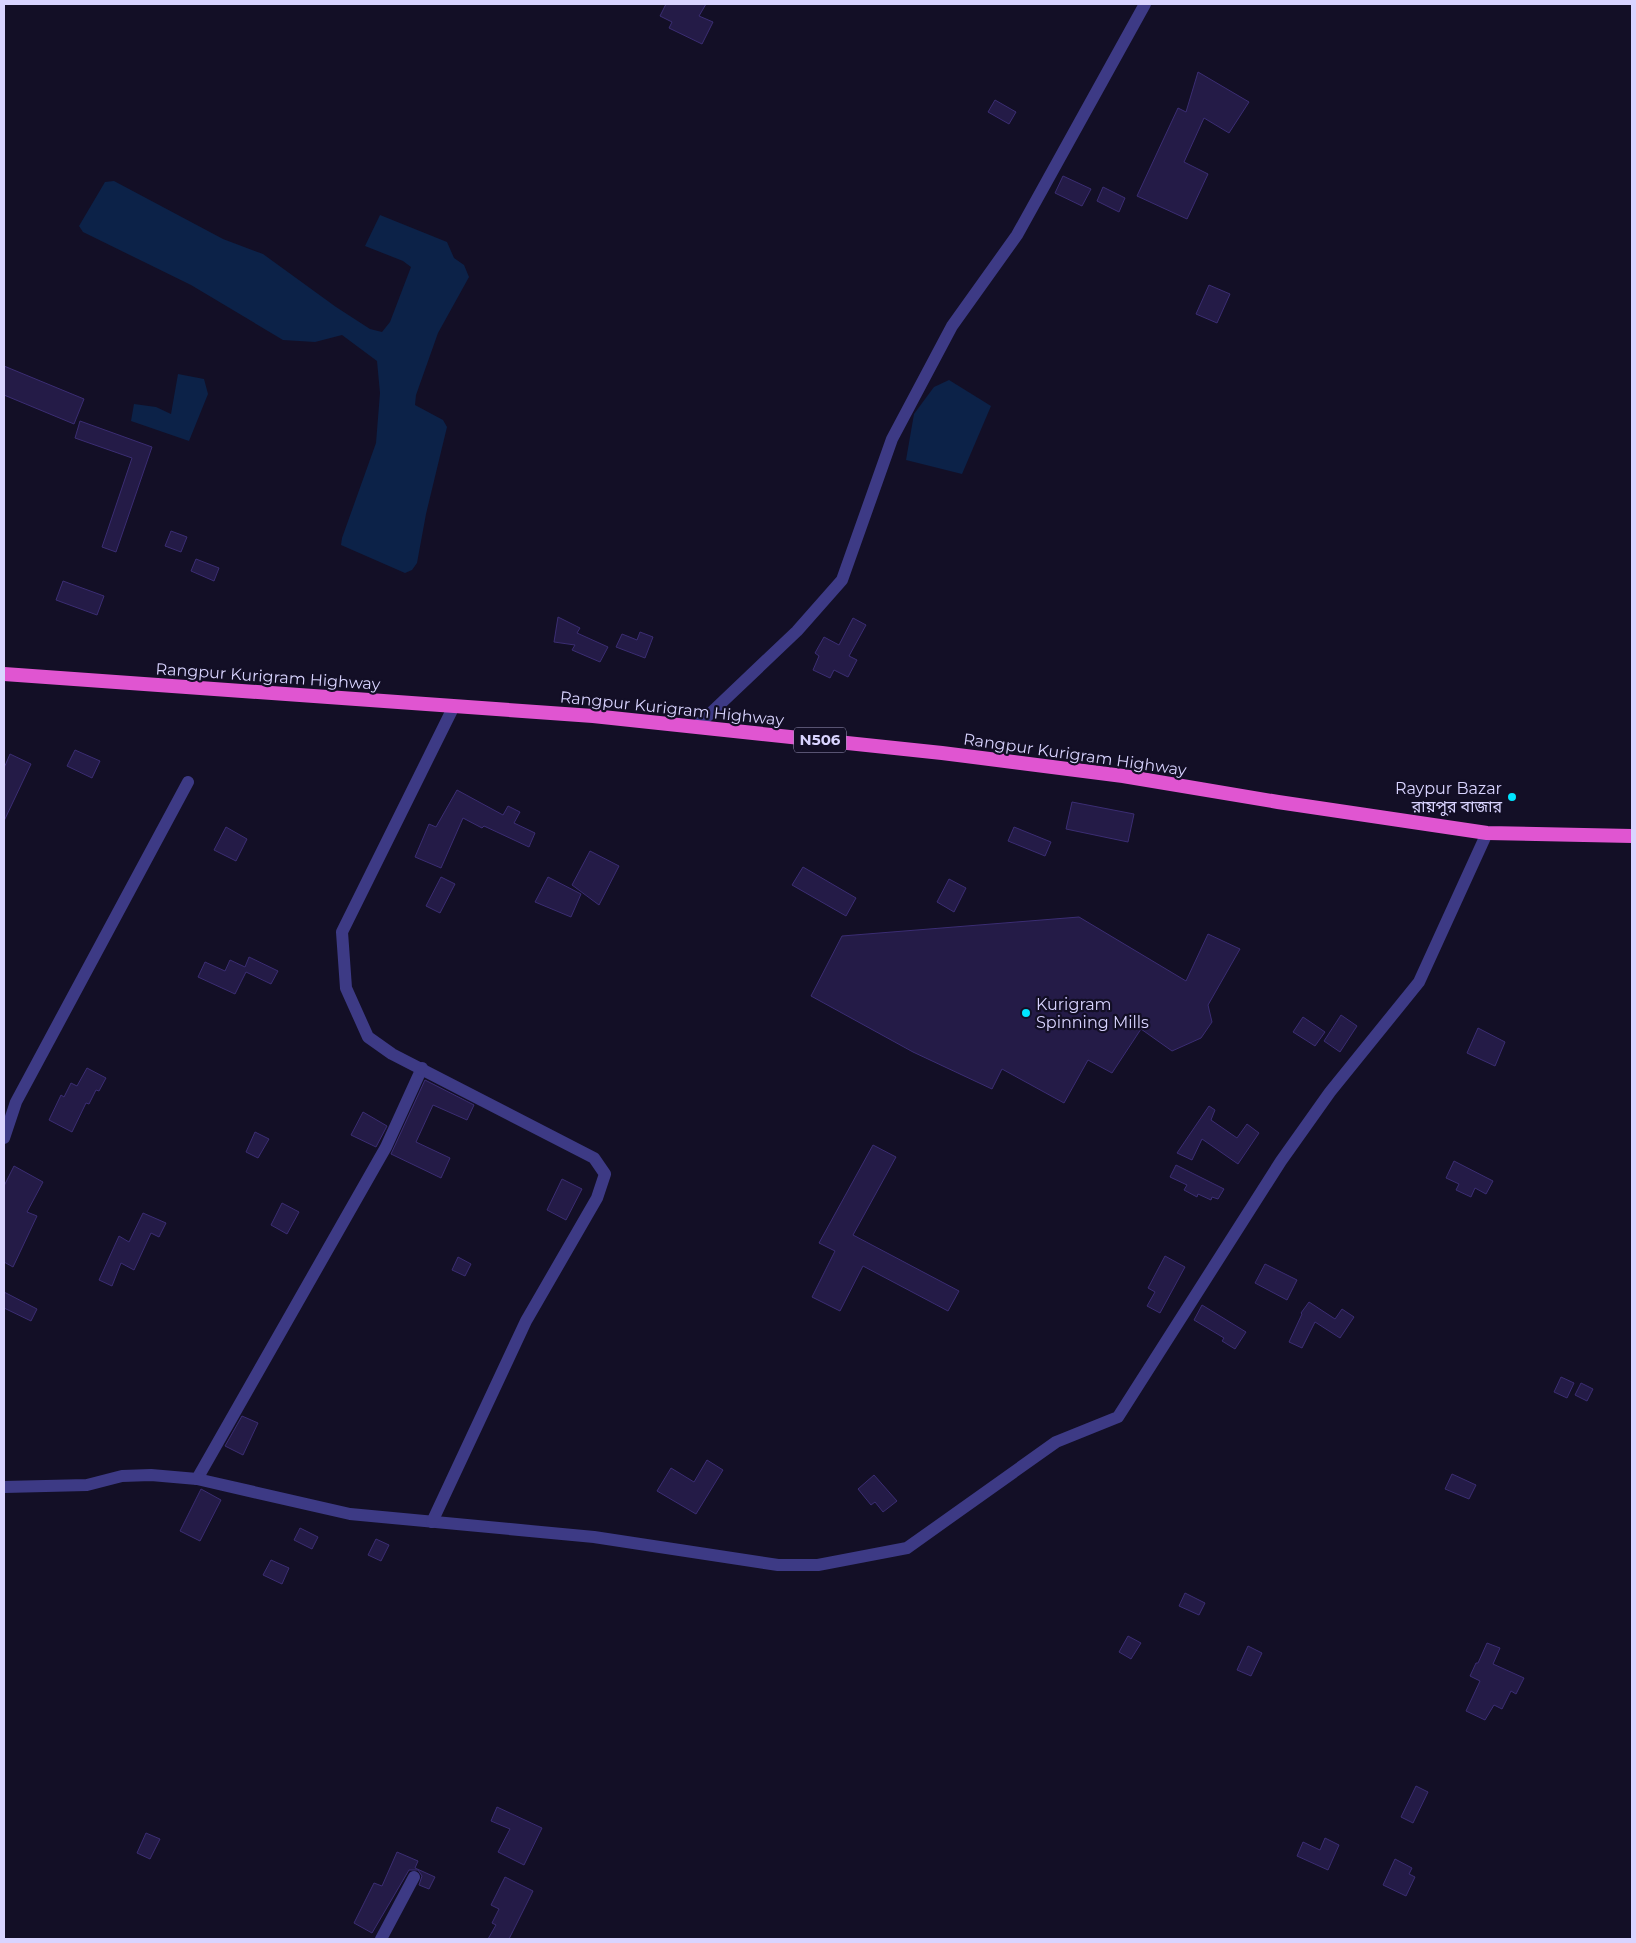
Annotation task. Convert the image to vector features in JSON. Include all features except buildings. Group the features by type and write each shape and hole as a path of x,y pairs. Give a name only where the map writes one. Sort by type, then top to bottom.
{"highway":[{"name":"Rangpur Kurigram Highway","path":"4,674 593,716 1123,776 1278,802 1487,832 1632,836"}],"street":[{"path":"696,727 797,631 842,580 892,439 952,326 1018,235 1144,4"},
{"path":"432,1522 526,1321 597,1198 605,1174 594,1158 392,1054 368,1037 346,988 342,932 454,706"},
{"path":"4,1138 16,1102 188,782"},
{"path":"4,1487 27,1488 64,1484 87,1485 122,1476 151,1475 197,1478 350,1514 594,1537 778,1565 818,1565 907,1548 1056,1442 1118,1417 1281,1161 1330,1092 1419,982 1487,832"},
{"path":"197,1478 386,1147 422,1068"},
{"path":"382,1939 414,1877"}],"water":[{"path":"114,181 223,239 263,254 336,307 370,329 382,332 390,322 411,267 403,261 365,246 380,215 447,242 454,258 464,265 469,277 438,333 416,395 415,405 443,420 447,427 426,514 417,563 412,570 405,573 341,545 376,443 380,393 377,361 342,335 315,342 283,340 191,285 83,232 79,226 105,182"},
{"path":"178,374 204,379 208,394 189,441 131,421 134,404 156,407 171,414"},
{"path":"949,380 991,406 962,474 906,460 914,414 934,387"}],"place":[{"name":"Raypur Bazar রায়পুর বাজার","path":"1512,797"},
{"name":"Kurigram Spinning Mills","path":"1026,1013"}]}
